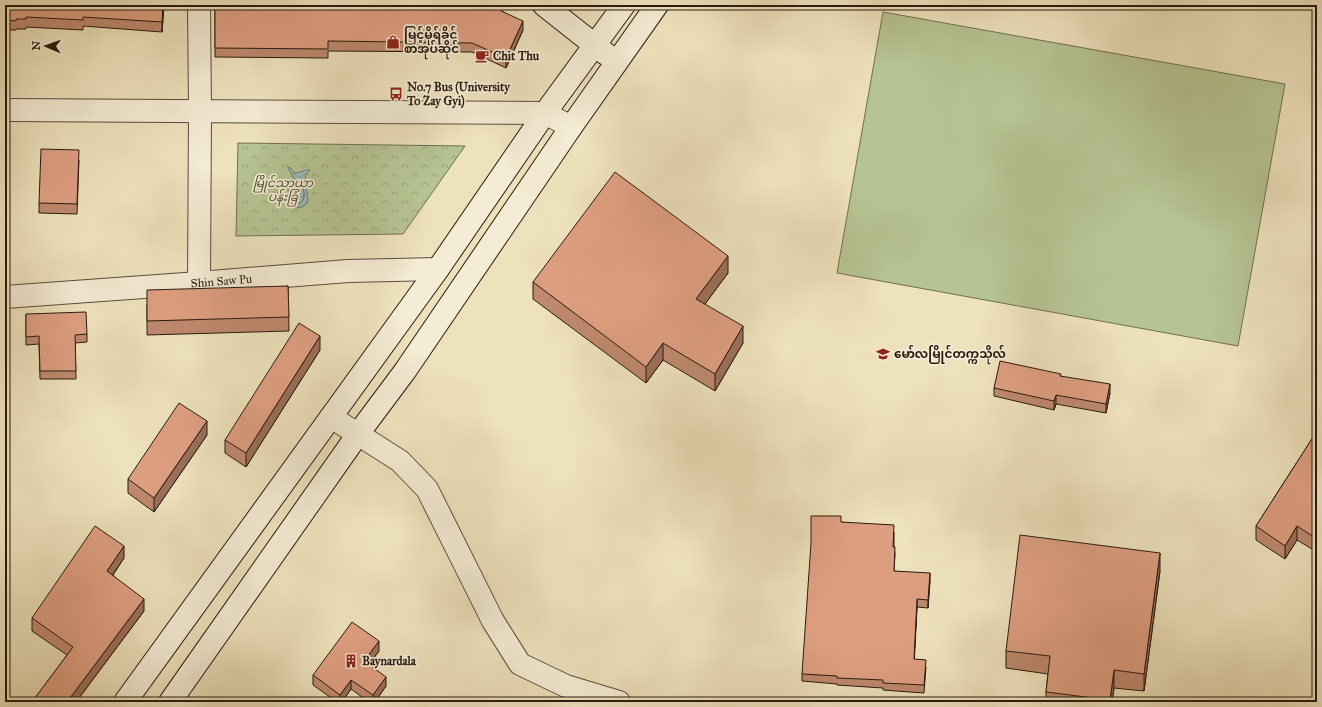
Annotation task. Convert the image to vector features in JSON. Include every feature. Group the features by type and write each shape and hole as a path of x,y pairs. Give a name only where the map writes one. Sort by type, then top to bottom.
{"main road":[{"path":"199,5 199,283"},
{"path":"544,5 616,62"},
{"path":"125,702 438,269 545,113 624,5"},
{"path":"170,702 358,434 405,371 571,127 657,5"},
{"path":"5,110 545,113 571,127"},
{"name":"Shin Saw Pu","path":"5,297 348,271 438,269"},
{"path":"331,417 400,461 427,488 493,621 520,664 566,686 618,702"}],"green space":[{"path":"883,12 1285,84 1238,346 837,273"},
{"name":"မြိုင်သာယာ ပန်းခြံ","path":"238,143 465,146 403,234 236,236"}],"water":[{"path":"289,167 295,173 310,170 305,179 308,201 302,207 296,208 292,205 288,190 292,185 294,178 288,168"}],"building":[{"path":"5,5 163,5 162,22 83,17 83,20 26,17 26,19 16,19 16,21 5,20"},
{"path":"215,5 496,5 501,11 523,21 506,58 472,43 328,41 328,49 215,48"},
{"path":"41,149 79,150 77,204 39,203"},
{"path":"615,172 728,256 696,299 743,326 715,374 663,343 646,367 533,282"},
{"path":"288,286 289,317 147,321 147,290"},
{"path":"86,312 87,334 75,335 76,371 40,371 39,336 26,337 26,314"},
{"path":"299,323 320,336 246,453 225,440"},
{"path":"1000,361 1061,374 1060,376 1110,384 1106,404 1056,395 1054,401 994,388"},
{"path":"179,403 207,421 154,498 128,479"},
{"path":"1317,431 1317,539 1297,526 1285,546 1256,526"},
{"path":"811,516 841,516 841,522 894,525 894,571 930,573 928,600 917,599 914,659 926,660 924,685 883,683 883,680 837,678 837,676 802,674 811,543"},
{"path":"95,526 124,546 107,571 144,599 67,702 32,702 73,647 32,618"},
{"path":"1020,535 1160,553 1144,674 1114,670 1110,700 1046,692 1050,656 1006,651"},
{"name":"Baynardala","path":"352,622 379,641 364,661 386,677 373,695 351,680 340,695 313,675"}],"place":[{"name":"မြင့်မိုရ်ခိုင် စာအုပ်ဆိုင်","path":"393,42"},
{"name":"Chit Thu","path":"482,56"},
{"name":"No.7 Bus (University To Zay Gyi)","path":"396,94"},
{"name":"မော်လမြိုင်တက္ကသိုလ်","path":"883,354"},
{"name":"Baynardala","path":"351,661"}]}
